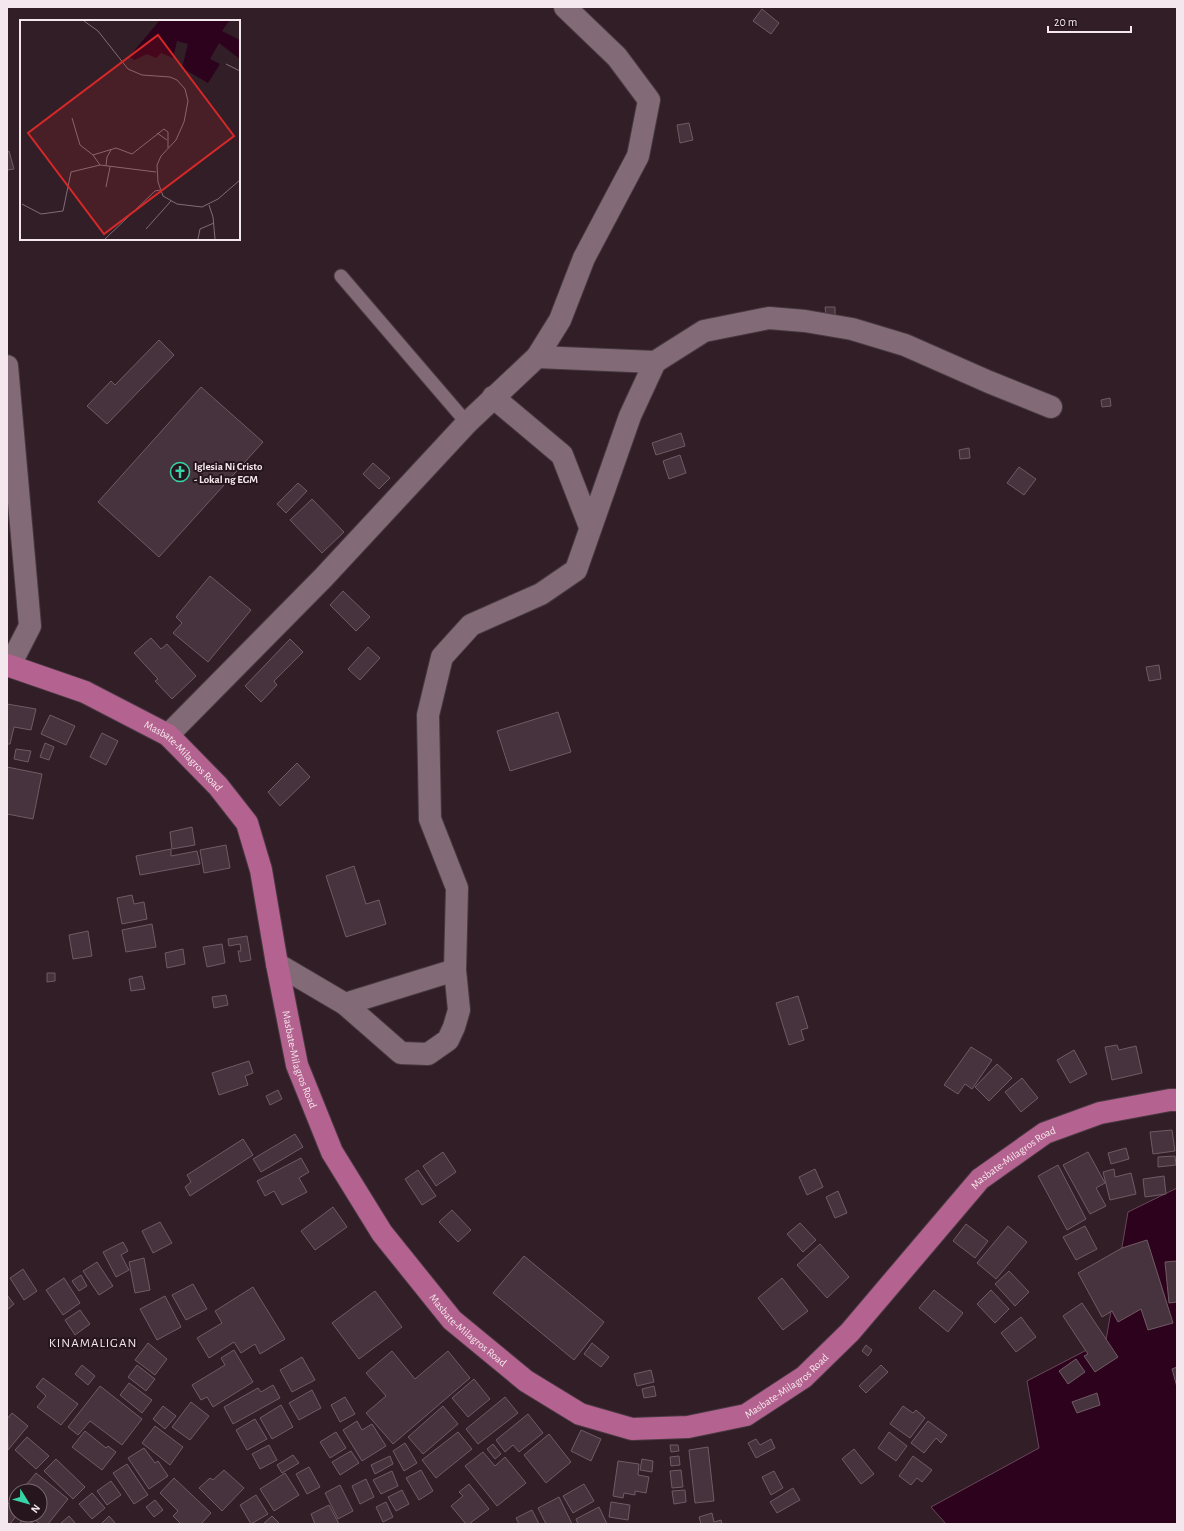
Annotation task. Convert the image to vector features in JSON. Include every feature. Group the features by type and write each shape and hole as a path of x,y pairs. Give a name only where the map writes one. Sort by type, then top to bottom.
{"main road":[{"name":"Masbate-Milagros Road","path":"9,665 85,692 168,735 218,786 247,823 261,870 277,964 297,1065 332,1152 382,1233 452,1320 526,1381 580,1414 632,1428 688,1427 746,1415 804,1377 850,1332 980,1180 1045,1133 1100,1114 1170,1100 1177,1100"}],"street":[{"path":"168,735 323,578 467,423 537,357 560,320 584,258 638,156 649,100 617,57 565,7"},
{"path":"277,964 345,1004 401,1053 428,1054 448,1040 459,1010 456,970 457,888 430,819 428,715 442,657 471,625 540,594 576,570 630,416 655,362 704,331 769,318 805,321 852,329 905,345 1051,406"},
{"path":"537,357 655,362"},
{"path":"7,366 30,626 9,665"},
{"path":"493,397 562,455 590,528"},
{"path":"345,1004 456,970"}],"lane":[{"path":"341,276 467,423"}],"shaded area":[{"path":"1177,1188 1177,1524 946,1524 931,1507 1039,1448 1027,1381 1106,1340 1128,1212"}],"building":[{"path":"762,9 779,23 771,34 753,21"},
{"path":"689,123 693,140 680,143 677,125"},
{"path":"9,151 14,169 7,170 7,152"},
{"path":"825,307 835,307 835,315 826,316"},
{"path":"159,340 174,355 107,424 87,406 111,381 115,385"},
{"name":"Iglesia Ni Cristo - Lokal ng EGM","path":"201,387 263,442 159,557 98,502"},
{"path":"1110,398 1111,406 1102,407 1101,400"},
{"path":"681,433 685,446 656,455 652,443"},
{"path":"969,448 970,458 960,459 959,450"},
{"path":"680,455 686,473 669,479 663,461"},
{"path":"373,463 390,478 379,489 363,474"},
{"path":"1019,467 1036,479 1024,495 1007,483"},
{"path":"298,483 307,491 286,513 277,504"},
{"path":"312,499 344,532 322,553 290,520"},
{"path":"210,576 251,610 208,662 173,633 182,623 176,617"},
{"path":"343,591 370,617 356,631 330,605"},
{"path":"151,638 161,649 167,644 196,676 172,699 155,681 158,679 134,653"},
{"path":"290,639 303,652 274,681 277,685 261,702 245,686"},
{"path":"368,647 380,658 360,680 348,669"},
{"path":"1159,665 1161,679 1149,681 1146,667"},
{"path":"7,704 36,709 31,730 14,727 10,744 7,744"},
{"path":"558,712 571,752 510,771 497,731"},
{"path":"50,715 75,726 66,745 41,734"},
{"path":"102,733 118,741 106,765 90,757"},
{"path":"45,743 54,747 49,760 40,757"},
{"path":"16,749 31,751 28,762 14,759"},
{"path":"297,763 310,777 280,806 268,792"},
{"path":"7,767 42,774 33,819 7,814"},
{"path":"192,827 195,845 172,849 170,832"},
{"path":"226,845 230,868 204,873 200,850"},
{"path":"171,849 171,856 197,851 200,864 140,875 136,856"},
{"path":"354,866 366,904 379,900 386,924 346,937 326,876"},
{"path":"132,895 134,904 144,902 147,919 122,924 117,898"},
{"path":"152,924 156,947 126,952 122,930"},
{"path":"88,931 92,956 73,959 69,935"},
{"path":"247,936 251,960 240,962 238,951 241,951 240,944 229,946 228,939"},
{"path":"222,944 225,963 207,967 203,947"},
{"path":"183,949 185,964 167,968 165,953"},
{"path":"47,973 55,973 55,981 47,982"},
{"path":"142,976 145,989 131,991 129,979"},
{"path":"226,995 228,1005 214,1008 212,997"},
{"path":"798,996 808,1028 801,1030 804,1040 789,1045 776,1003"},
{"path":"1117,1045 1119,1050 1136,1046 1142,1073 1112,1080 1105,1047"},
{"path":"971,1047 992,1060 972,1089 965,1084 958,1094 944,1085"},
{"path":"1074,1050 1087,1074 1070,1083 1057,1060"},
{"path":"249,1061 253,1073 245,1076 248,1085 219,1095 212,1073"},
{"path":"997,1064 1012,1078 989,1101 975,1087"},
{"path":"1022,1078 1038,1098 1021,1112 1005,1092"},
{"path":"278,1090 282,1099 270,1105 266,1096"},
{"path":"1172,1130 1175,1151 1153,1154 1150,1132"},
{"path":"295,1134 303,1147 261,1172 253,1159"},
{"path":"243,1139 253,1155 190,1196 185,1187 191,1182 187,1175"},
{"path":"1126,1148 1129,1159 1111,1164 1108,1153"},
{"path":"443,1152 456,1172 436,1186 423,1166"},
{"path":"1088,1152 1105,1183 1096,1188 1106,1206 1090,1214 1063,1165"},
{"path":"1175,1156 1176,1165 1158,1167 1158,1157"},
{"path":"301,1158 309,1172 299,1178 307,1192 282,1205 274,1191 265,1196 257,1181"},
{"path":"1058,1165 1086,1219 1067,1230 1038,1176"},
{"path":"815,1169 823,1187 807,1195 799,1177"},
{"path":"1114,1169 1115,1177 1131,1173 1136,1194 1110,1200 1103,1172"},
{"path":"418,1170 436,1196 422,1205 405,1179"},
{"path":"1164,1176 1166,1194 1145,1197 1143,1179"},
{"path":"838,1191 847,1213 835,1218 826,1197"},
{"path":"333,1207 347,1227 315,1250 301,1231"},
{"path":"452,1210 471,1230 458,1242 439,1222"},
{"path":"160,1222 172,1243 153,1253 142,1231"},
{"path":"800,1223 816,1240 803,1252 787,1234"},
{"path":"966,1224 988,1241 975,1258 953,1241"},
{"path":"1008,1226 1027,1242 996,1279 977,1263"},
{"path":"1085,1226 1097,1249 1076,1260 1063,1237"},
{"path":"1147,1240 1173,1323 1148,1330 1141,1309 1118,1322 1112,1311 1102,1317 1078,1273 1122,1248"},
{"path":"123,1242 128,1251 121,1255 129,1270 116,1277 103,1252"},
{"path":"820,1244 849,1277 827,1298 797,1265"},
{"path":"524,1256 604,1322 574,1360 493,1293"},
{"path":"144,1258 150,1290 135,1293 129,1262"},
{"path":"1177,1261 1177,1302 1169,1303 1165,1262"},
{"path":"97,1262 113,1286 99,1295 83,1271"},
{"path":"23,1269 37,1291 24,1300 10,1278"},
{"path":"1009,1271 1029,1292 1015,1306 995,1284"},
{"path":"81,1275 87,1286 79,1291 72,1281"},
{"path":"64,1278 80,1303 63,1315 46,1290"},
{"path":"782,1278 808,1311 783,1330 758,1298"},
{"path":"193,1284 207,1309 186,1320 172,1295"},
{"path":"253,1287 285,1339 260,1354 255,1344 241,1353 234,1342 209,1358 197,1338 222,1323 215,1311"},
{"path":"934,1290 963,1313 948,1332 919,1308"},
{"path":"991,1290 1009,1309 995,1323 977,1304"},
{"path":"375,1291 402,1327 359,1359 332,1323"},
{"path":"7,1295 14,1304 7,1310"},
{"path":"165,1296 181,1327 157,1340 140,1309"},
{"path":"1082,1303 1118,1357 1095,1372 1084,1356 1088,1354 1063,1316"},
{"path":"80,1310 90,1324 75,1335 65,1320"},
{"path":"1021,1317 1036,1337 1016,1352 1001,1333"},
{"path":"148,1343 167,1359 155,1375 135,1360"},
{"path":"592,1343 609,1357 601,1367 584,1354"},
{"path":"866,1345 872,1350 868,1356 862,1351"},
{"path":"234,1350 253,1382 213,1407 207,1397 201,1400 192,1385 225,1365 221,1358"},
{"path":"392,1351 415,1379 448,1351 470,1378 393,1444 366,1413 386,1396 366,1373"},
{"path":"302,1357 315,1380 292,1392 280,1370"},
{"path":"1076,1359 1085,1372 1068,1384 1059,1371"},
{"path":"82,1365 95,1376 88,1385 75,1374"},
{"path":"137,1365 155,1379 146,1391 128,1377"},
{"path":"881,1365 888,1372 866,1393 859,1386"},
{"path":"1177,1367 1177,1387 1172,1369"},
{"path":"651,1370 654,1382 637,1386 634,1374"},
{"path":"43,1378 78,1404 61,1425 37,1407 46,1396 36,1387"},
{"path":"474,1379 490,1399 468,1417 452,1398"},
{"path":"129,1383 152,1400 142,1413 120,1395"},
{"path":"273,1385 280,1398 233,1424 224,1407 258,1388 261,1392"},
{"path":"100,1386 142,1419 122,1445 90,1421 78,1435 68,1427"},
{"path":"654,1386 656,1396 644,1398 642,1389"},
{"path":"312,1390 321,1408 299,1420 289,1403"},
{"path":"1097,1393 1100,1405 1077,1413 1072,1402"},
{"path":"345,1397 355,1414 340,1422 331,1405"},
{"path":"505,1397 518,1413 478,1444 466,1429"},
{"path":"191,1402 209,1416 190,1440 172,1427"},
{"path":"281,1405 293,1427 272,1439 260,1418"},
{"path":"163,1406 176,1416 165,1429 153,1419"},
{"path":"443,1406 458,1424 423,1454 408,1437"},
{"path":"903,1406 913,1413 916,1410 925,1418 910,1438 890,1424"},
{"path":"12,1413 28,1426 8,1450 7,1419"},
{"path":"528,1414 543,1433 519,1452 513,1445 505,1452 496,1440"},
{"path":"255,1419 267,1439 247,1450 236,1430"},
{"path":"357,1421 362,1430 372,1424 386,1446 362,1461 343,1430"},
{"path":"928,1421 947,1435 941,1443 936,1438 924,1453 911,1443"},
{"path":"155,1426 183,1447 170,1465 142,1443"},
{"path":"581,1430 601,1439 591,1461 571,1451"},
{"path":"85,1431 106,1448 108,1446 116,1452 102,1470 72,1447"},
{"path":"336,1432 346,1448 330,1458 320,1442"},
{"path":"458,1432 472,1449 436,1478 422,1460"},
{"path":"889,1432 907,1446 896,1461 878,1448"},
{"path":"549,1434 571,1462 546,1483 524,1455"},
{"path":"27,1437 49,1456 36,1469 15,1450"},
{"path":"756,1439 760,1445 771,1439 775,1448 756,1458 748,1443"},
{"path":"405,1443 417,1463 404,1471 393,1451"},
{"path":"493,1444 501,1454 495,1459 487,1449"},
{"path":"269,1445 277,1460 260,1469 252,1454"},
{"path":"670,1445 678,1445 679,1451 671,1452"},
{"path":"708,1447 714,1501 695,1503 689,1450"},
{"path":"144,1448 155,1463 158,1461 168,1476 149,1489 128,1458"},
{"path":"854,1449 874,1474 861,1484 842,1459"},
{"path":"351,1451 359,1463 340,1475 332,1462"},
{"path":"483,1452 495,1466 505,1457 526,1483 497,1506 465,1466"},
{"path":"293,1455 299,1463 282,1473 277,1465"},
{"path":"390,1456 393,1464 375,1474 371,1465"},
{"path":"679,1456 680,1465 671,1466 670,1457"},
{"path":"913,1456 932,1470 922,1482 917,1478 911,1485 899,1476"},
{"path":"56,1459 85,1487 73,1499 44,1471"},
{"path":"642,1459 653,1461 652,1472 640,1470"},
{"path":"618,1461 639,1464 638,1475 649,1477 646,1493 635,1491 635,1495 624,1493 623,1498 613,1496"},
{"path":"127,1464 148,1495 134,1504 113,1473"},
{"path":"309,1467 320,1487 307,1494 296,1474"},
{"path":"224,1470 244,1488 222,1511 199,1488 210,1478 213,1480"},
{"path":"421,1470 433,1491 419,1500 406,1478"},
{"path":"681,1470 683,1487 672,1488 670,1471"},
{"path":"392,1471 398,1486 381,1494 373,1480"},
{"path":"774,1471 783,1488 771,1495 762,1477"},
{"path":"36,1473 68,1499 48,1524 39,1523 48,1523 48,1483 28,1483"},
{"path":"285,1473 299,1495 274,1511 260,1489"},
{"path":"174,1478 211,1513 201,1524 181,1524 173,1516 178,1511 160,1493"},
{"path":"366,1479 374,1497 360,1504 352,1486"},
{"path":"111,1481 121,1495 107,1505 97,1491"},
{"path":"469,1484 489,1509 469,1524 466,1524 451,1506 463,1496 459,1492"},
{"path":"584,1484 594,1501 573,1513 563,1496"},
{"path":"340,1485 353,1511 338,1519 325,1493"},
{"path":"793,1488 800,1500 777,1513 770,1502"},
{"path":"402,1490 409,1504 396,1511 388,1497"},
{"path":"685,1490 686,1502 674,1504 672,1491"},
{"path":"92,1493 105,1508 92,1519 79,1504"},
{"path":"256,1495 268,1514 251,1524 240,1505"},
{"path":"559,1497 572,1524 546,1524 538,1508"},
{"path":"155,1500 163,1510 154,1517 146,1507"},
{"path":"386,1502 393,1517 383,1522 376,1507"},
{"path":"611,1502 630,1505 628,1520 609,1517"},
{"path":"8,1504 8,1523 11,1523 10,1524 7,1524"},
{"path":"329,1505 339,1524 315,1524 311,1514"},
{"path":"599,1507 607,1524 578,1524 576,1519"},
{"path":"532,1510 539,1524 519,1524 516,1518"},
{"path":"712,1513 714,1522 721,1520 722,1524 701,1524 699,1517"},
{"path":"69,1516 76,1524 60,1524"},
{"path":"109,1516 116,1524 101,1524"},
{"path":"272,1516 280,1524 263,1524"},
{"path":"33,1523 34,1524 19,1524"}],"place":[{"name":"Iglesia Ni Cristo - Lokal ng EGM","path":"180,472"}],"district":[{"name":"KINAMALIGAN","path":"93,1343"}]}
